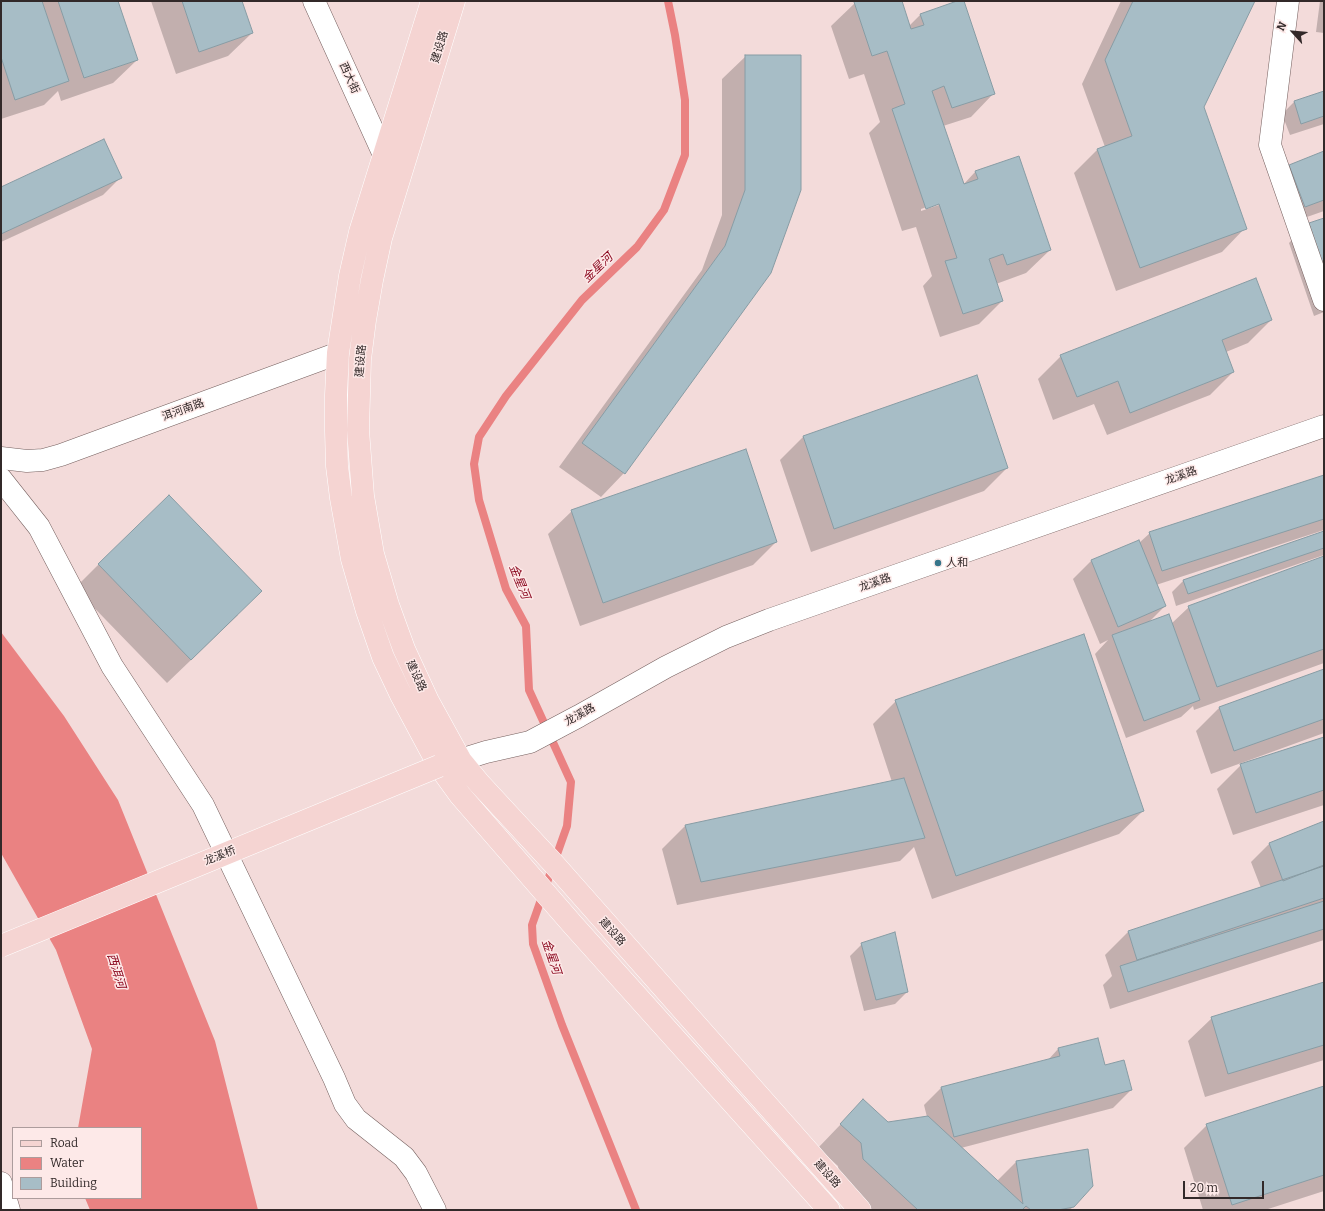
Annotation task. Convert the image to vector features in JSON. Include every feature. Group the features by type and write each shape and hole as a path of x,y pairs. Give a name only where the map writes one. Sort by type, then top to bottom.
{"main road":[{"name":"建设路","path":"432,1 360,232 350,276 338,353 336,395 337,466 346,530 352,559 365,605 384,657 401,695 439,766 460,795 573,925 829,1210"},
{"name":"建设路","path":"454,1 381,238 372,280 362,345 358,396 359,457 363,496 373,554 388,605 407,655 428,701 461,761 860,1210"},
{"name":"龙溪桥","path":"1,946 439,766"}],"street":[{"name":"西大街","path":"314,1 384,155"},
{"path":"1288,1 1270,145 1324,300"},
{"name":"洱河南路","path":"1,458 27,461 43,460 61,455 362,345"},
{"name":"龙溪路","path":"439,766 461,761 486,752 530,742 666,667 726,637 769,620 1324,426"},
{"path":"1,479 39,527 112,666 203,805 334,1078 345,1104 356,1119 404,1157 416,1174 435,1210"},
{"path":"1,1183 9,1210"}],"water":[{"name":"西洱河","path":"1,632 64,716 118,800 215,1041 258,1210 90,1210 85,1199 142,1199 142,1127 78,1127 92,1049 56,950 1,853"}],"building":[{"path":"1,1 42,1 69,81 15,100 1,57"},
{"path":"58,1 118,1 138,60 84,78"},
{"path":"182,1 242,1 253,33 199,52"},
{"path":"902,1 911,29 924,25 920,14 957,1 964,1 995,94 952,108 944,86 932,91 964,184 978,179 975,171 1019,156 1051,250 1007,265 1003,254 989,259 1003,301 963,314 945,261 957,258 939,204 926,209 892,109 905,104 887,51 872,56 854,2"},
{"path":"1133,1 1255,1 1204,107 1247,229 1140,268 1097,149 1132,136 1105,60"},
{"path":"745,55 801,55 801,190 771,273 625,474 582,443 725,246 745,190"},
{"path":"1324,91 1324,116 1301,124 1294,101"},
{"path":"104,139 122,178 1,234 1,187"},
{"path":"1324,151 1324,200 1305,207 1289,165"},
{"path":"1324,218 1324,276 1306,224"},
{"path":"1256,278 1272,320 1222,340 1234,372 1130,413 1118,381 1077,397 1060,355"},
{"path":"977,375 1008,468 834,529 803,436"},
{"path":"746,449 777,542 603,603 571,510"},
{"path":"1324,475 1324,519 1162,571 1149,532"},
{"path":"169,495 262,591 191,660 98,564"},
{"path":"1324,531 1324,548 1188,594 1183,580"},
{"path":"1139,540 1166,606 1118,627 1091,560"},
{"path":"1324,556 1324,649 1217,687 1188,606"},
{"path":"1169,614 1200,700 1144,721 1112,635"},
{"path":"1084,634 1144,811 956,876 895,700"},
{"path":"1324,669 1324,719 1234,751 1219,707"},
{"path":"1324,737 1324,790 1256,813 1240,764"},
{"path":"904,778 925,838 701,882 685,825"},
{"path":"1324,821 1324,865 1283,881 1269,843"},
{"path":"1324,866 1324,898 1137,960 1128,931"},
{"path":"1324,901 1324,929 1128,992 1120,966"},
{"path":"895,932 908,992 876,1000 861,943"},
{"path":"1324,982 1324,1045 1228,1074 1211,1017"},
{"path":"1098,1038 1105,1065 1124,1060 1132,1090 954,1137 941,1087 1060,1056 1058,1048"},
{"path":"1324,1086 1324,1175 1232,1205 1206,1124"},
{"path":"863,1099 888,1122 928,1116 1023,1204 1016,1161 1088,1149 1093,1186 1074,1207 1058,1210 1031,1210 1026,1206 1022,1210 918,1210 863,1159 861,1143 840,1124"}],"waterway":[{"name":"金星河","path":"636,1210 562,1025 533,944 532,925 567,826 571,782 529,690 526,626 506,589 479,500 474,464 479,437 506,396 582,300 637,247 664,210 685,155 685,100 668,1"}],"place":[{"name":"人和","path":"938,563"}]}
